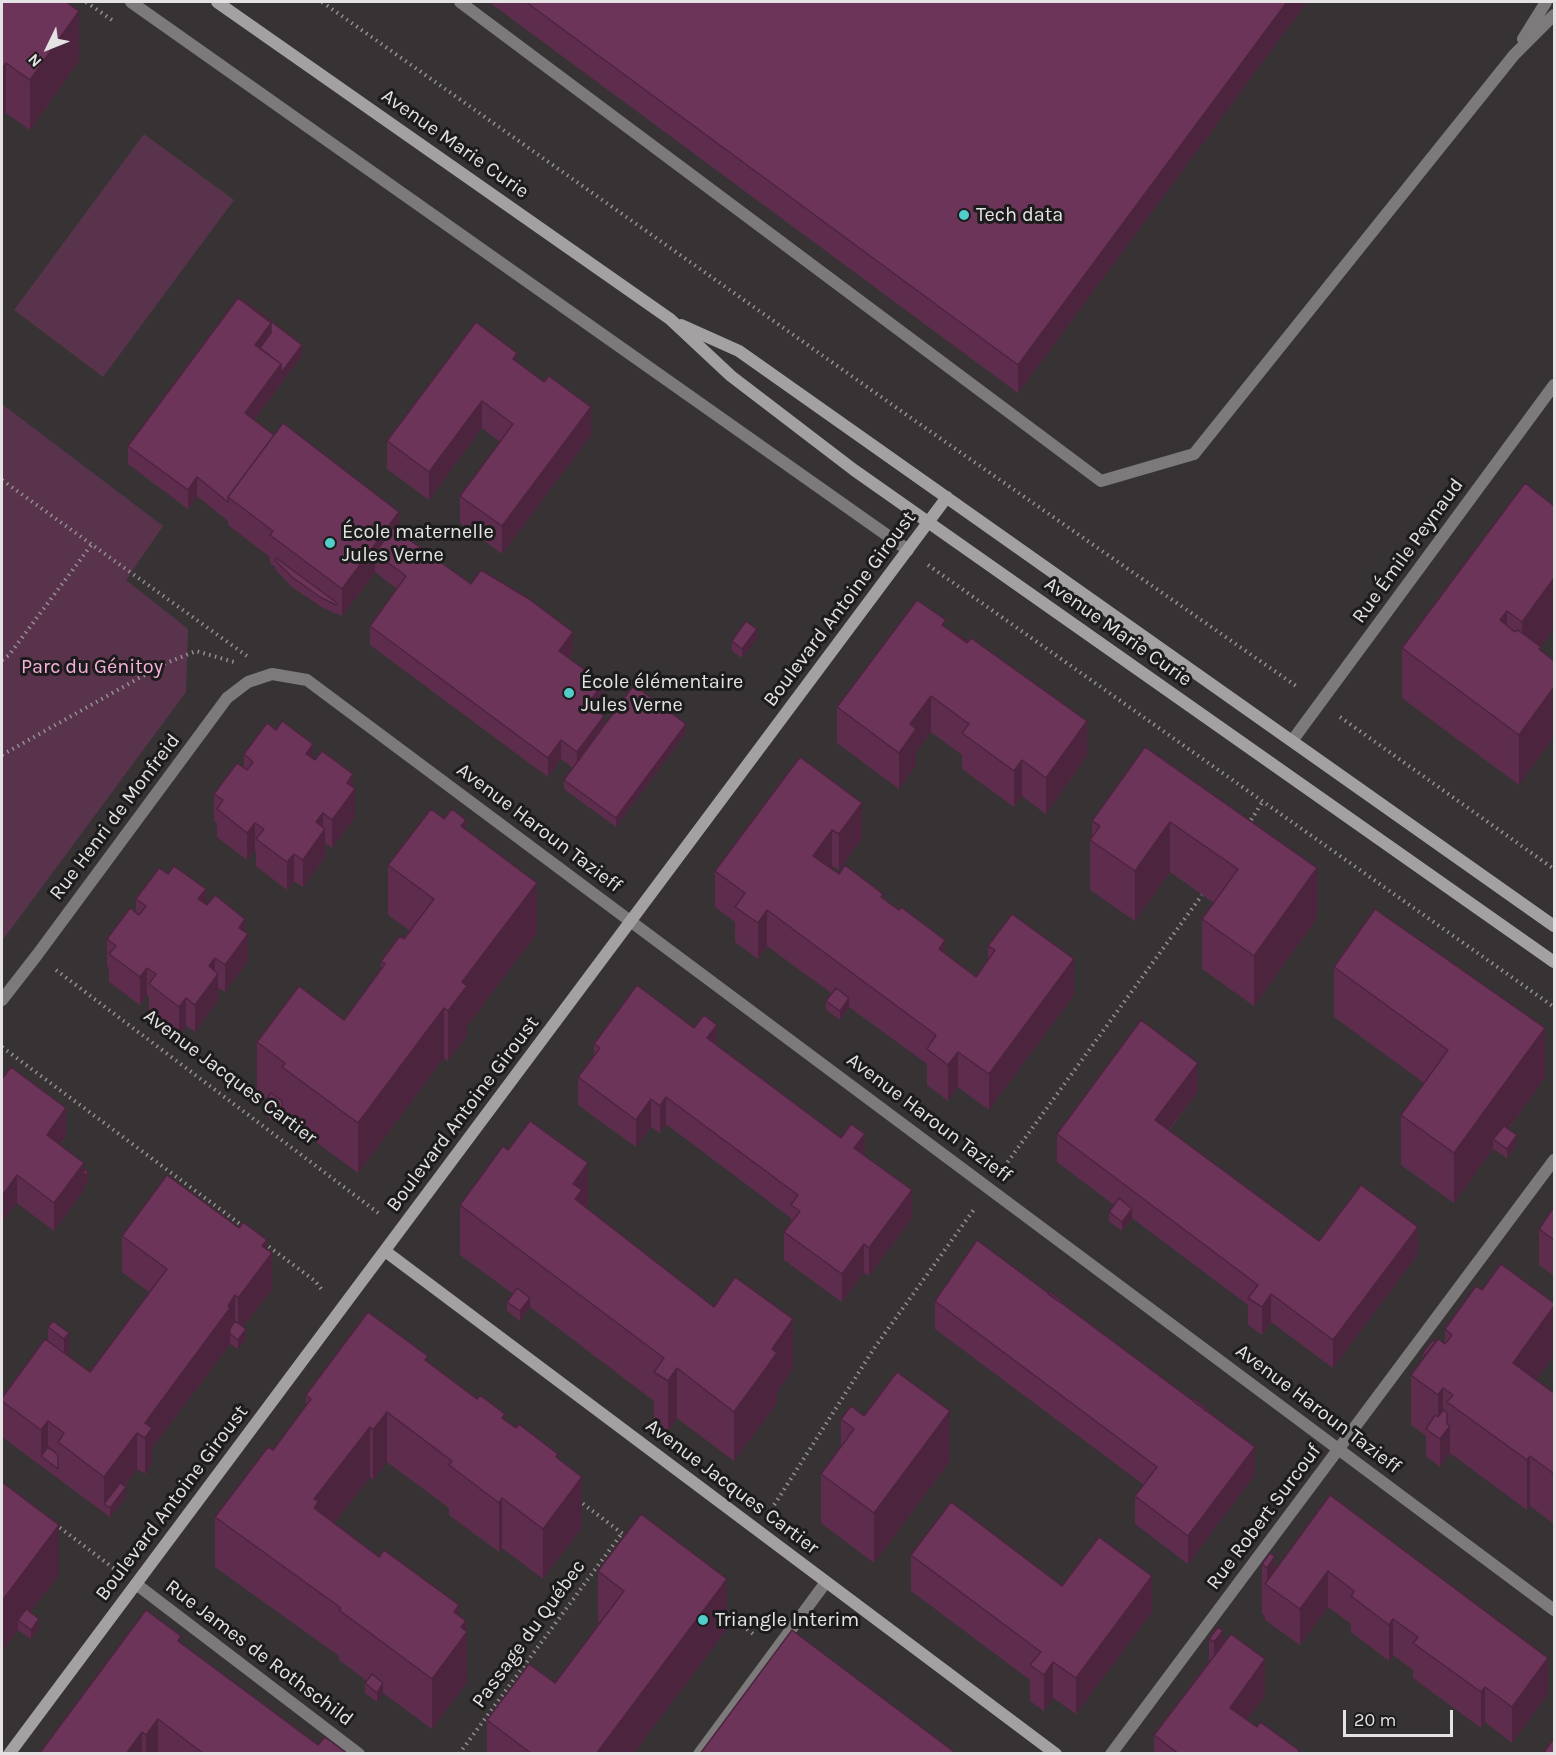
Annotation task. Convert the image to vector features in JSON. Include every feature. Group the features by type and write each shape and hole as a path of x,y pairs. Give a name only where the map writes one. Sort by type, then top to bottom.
{"main road":[{"name":"Avenue Marie Curie","path":"217,2 670,319 731,376 854,470 1554,963"},
{"name":"Avenue Marie Curie","path":"670,319 739,351 1554,926"},
{"name":"Boulevard Antoine Giroust","path":"9,1754 947,497"},
{"name":"Avenue Jacques Cartier","path":"384,1251 1056,1754"}],"street":[{"path":"131,2 908,550"},
{"path":"460,2 1101,481 1194,454 1514,55 1554,15"},
{"path":"1514,55 1545,2"},
{"name":"Rue Émile Peynaud","path":"1292,741 1554,385"},
{"name":"Avenue Haroun Tazieff","path":"272,674 307,680 1554,1610"},
{"name":"Rue Henri de Monfreid","path":"2,1000 227,698 248,682 272,674"},
{"name":"Rue Robert Surcouf","path":"1111,1754 1554,1160"},
{"path":"699,1754 826,1582"},
{"name":"Rue James de Rothschild","path":"136,1584 359,1754"}],"path":[{"path":"322,2 911,418 1275,671"},
{"path":"2,480 272,674"},
{"path":"2,660 9,655 92,544"},
{"path":"908,550 1554,1006"},
{"path":"2,755 164,664 196,651 272,674"},
{"path":"1354,727 1554,868"},
{"path":"1246,828 1263,801"},
{"name":"Avenue Jacques Cartier","path":"37,956 400,1229"},
{"path":"2,1047 249,1231"},
{"path":"258,1238 315,1281 340,1310"},
{"path":"574,1497 631,1540"},
{"path":"49,1520 136,1584"},
{"name":"Passage du Québec","path":"459,1754 622,1533"},
{"path":"721,1609 775,1650"}],"green space":[{"path":"144,134 234,200 103,377 14,310"},
{"name":"Parc du Génitoy","path":"2,404 163,526 126,580 188,629 186,692 2,941"}],"building":[{"path":"2,2 66,2 79,11 30,80 6,63 2,69"},
{"name":"Tech data","path":"526,2 1287,2 1018,365"},
{"path":"238,298 271,323 255,345 281,364 245,413 274,435 228,497 228,502 197,477 188,490 128,446"},
{"path":"243,300 302,345 281,373 281,364 260,348 271,333 271,323"},
{"path":"476,322 517,353 513,359 544,382 549,376 591,407 502,526 460,496 513,424 482,401 429,472 387,441"},
{"path":"283,423 399,512 342,589 270,535 273,531 228,497"},
{"path":"1525,483 1554,506 1554,578 1522,622 1507,611 1500,620 1541,647 1539,649 1554,661 1554,687 1519,735 1402,648"},
{"path":"393,528 471,584 481,570 529,599 573,632 559,651 603,683 588,704 604,716 577,752 561,740 548,758 370,626 406,576 375,553"},
{"path":"276,558 337,603 336,605 320,597 292,577 275,560"},
{"path":"917,600 946,620 942,625 967,643 971,638 1087,721 1046,778 1022,760 1014,771 962,733 969,724 931,696 910,724 916,729 899,753 837,707"},
{"path":"746,621 757,629 742,649 732,641"},
{"path":"634,685 686,724 616,818 564,780"},
{"path":"282,721 313,744 306,754 315,760 322,751 353,774 347,783 355,789 332,820 323,813 316,822 325,829 303,860 294,854 287,862 256,839 264,829 255,823 247,833 217,809 223,800 214,794 237,763 247,770 253,762 244,754 267,723 276,730"},
{"path":"1145,747 1317,868 1254,956 1202,919 1238,869 1170,822 1135,871 1090,840 1100,826 1092,821"},
{"path":"800,757 862,803 839,834 832,830 813,856 839,874 845,865 883,894 881,897 899,910 901,907 945,940 939,949 976,977 995,950 988,946 1012,914 1074,959 989,1074 958,1052 948,1065 927,1049 936,1035 767,910 758,923 735,907 745,893 715,871"},
{"path":"431,809 444,819 452,809 466,820 461,826 537,883 462,982 467,986 448,1011 444,1008 358,1123 282,1067 285,1063 257,1042 299,986 344,1020 385,964 381,961 400,936 404,939 434,899 388,865"},
{"path":"174,866 206,889 198,899 207,905 215,895 245,919 239,928 248,934 225,965 215,958 209,966 218,974 195,1005 186,998 179,1007 149,984 156,974 147,968 140,977 109,954 116,946 107,939 130,908 139,915 146,906 136,899 159,868 168,874"},
{"path":"1375,909 1545,1028 1454,1153 1401,1115 1448,1050 1334,967"},
{"path":"637,985 694,1028 704,1015 717,1025 707,1038 841,1138 851,1124 865,1134 854,1148 912,1190 869,1248 864,1244 842,1274 784,1232 800,1211 791,1205 798,1195 666,1097 660,1106 651,1099 636,1120 578,1077 600,1048 594,1044"},
{"path":"836,988 849,998 840,1011 826,1001"},
{"path":"1141,1020 1198,1063 1155,1120 1319,1241 1361,1185 1418,1227 1333,1340 1271,1294 1262,1307 1248,1298 1258,1285 1057,1134"},
{"path":"11,1067 66,1108 47,1135 84,1163 54,1203 17,1175 2,1196 2,1079"},
{"path":"271,1093 282,1101 282,1107 277,1114 263,1104"},
{"path":"530,1121 588,1163 573,1184 582,1190 575,1199 714,1307 735,1277 793,1319 772,1349 777,1353 734,1412 677,1368 668,1381 654,1372 664,1358 460,1205 503,1146 508,1150"},
{"path":"1504,1126 1517,1135 1507,1149 1493,1139"},
{"path":"167,1175 239,1228 243,1222 267,1240 262,1246 272,1253 238,1298 235,1295 228,1306 230,1308 145,1423 152,1428 145,1438 137,1433 104,1477 58,1442 64,1433 48,1421 41,1430 2,1401 2,1398 45,1339 90,1372 167,1269 122,1236"},
{"path":"1119,1198 1132,1209 1122,1222 1109,1212"},
{"path":"1554,1207 1554,1240 1539,1229"},
{"path":"977,1240 1255,1447 1188,1536 1135,1496 1157,1467 935,1301"},
{"path":"1501,1264 1554,1303 1513,1363 1554,1393 1554,1474 1530,1456 1527,1460 1447,1402 1453,1395 1443,1388 1438,1395 1411,1375 1438,1339 1445,1344 1452,1335 1445,1329 1476,1286 1482,1290"},
{"path":"517,1288 530,1298 520,1311 507,1302"},
{"path":"1050,1292 1062,1301 1061,1303 1048,1294"},
{"path":"368,1312 428,1356 425,1360 477,1399 480,1395 505,1414 502,1418 516,1428 519,1424 558,1454 556,1457 582,1477 543,1529 502,1498 499,1503 449,1465 452,1461 387,1412 373,1430 370,1427 314,1499 319,1501 314,1508 379,1557 384,1550 459,1605 454,1612 466,1621 461,1627 467,1632 432,1679 339,1610 341,1608 215,1517 268,1447 273,1450 311,1399 306,1395"},
{"path":"53,1321 69,1333 64,1339 48,1327"},
{"path":"235,1321 246,1329 238,1340 230,1334 230,1328"},
{"path":"1433,1340 1435,1342 1425,1355 1423,1353"},
{"path":"897,1372 950,1411 874,1513 821,1474 854,1429 841,1419 851,1406 864,1416"},
{"path":"1194,1399 1207,1409 1206,1411 1193,1401"},
{"path":"1443,1410 1447,1413 1447,1424 1450,1426 1440,1439 1426,1429 1435,1415 1438,1417"},
{"path":"48,1447 58,1455 58,1469 41,1456"},
{"path":"2,1482 59,1525 2,1601"},
{"path":"120,1483 126,1487 110,1508 104,1504"},
{"path":"1330,1495 1548,1658 1512,1707 1485,1687 1481,1692 1413,1643 1418,1637 1393,1619 1389,1625 1351,1596 1354,1591 1328,1571 1300,1609 1265,1584"},
{"path":"951,1502 1062,1586 1099,1537 1152,1576 1076,1678 1053,1662 1044,1675 1030,1665 1041,1652 911,1555"},
{"path":"641,1514 727,1579 596,1754 532,1754 487,1720 529,1664 555,1683 624,1591 598,1571"},
{"path":"1270,1553 1275,1556 1267,1568 1262,1564"},
{"path":"26,1609 39,1619 31,1630 18,1620"},
{"path":"146,1610 181,1636 178,1641 318,1745 325,1737 345,1752 344,1754 204,1754 158,1719 146,1735 142,1732 126,1754 39,1754"},
{"path":"1218,1627 1223,1631 1214,1642 1209,1639"},
{"path":"792,1630 957,1754 700,1754"},
{"path":"1231,1634 1265,1659 1230,1708 1257,1727 1260,1722 1299,1750 1297,1754 1179,1754 1154,1735"},
{"path":"372,1674 383,1683 377,1693 365,1683"},
{"path":"1554,1738 1554,1754 1543,1754"}],"place":[{"name":"Tech data","path":"964,215"},
{"name":"École maternelle Jules Verne","path":"330,543"},
{"name":"École élémentaire Jules Verne","path":"569,693"},
{"name":"Triangle Interim","path":"703,1620"}]}
